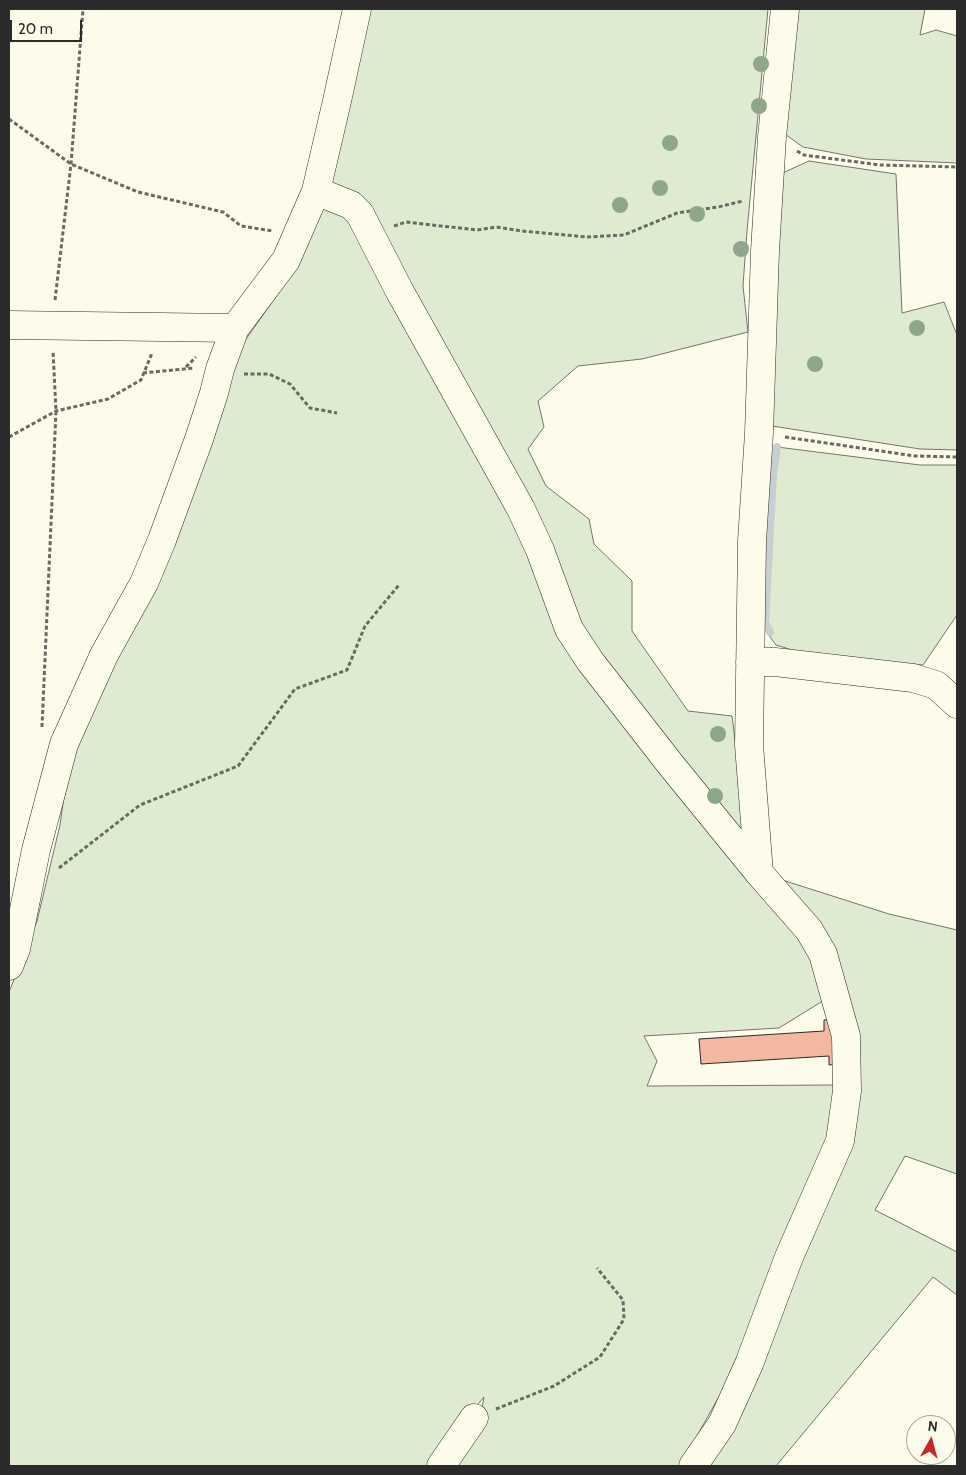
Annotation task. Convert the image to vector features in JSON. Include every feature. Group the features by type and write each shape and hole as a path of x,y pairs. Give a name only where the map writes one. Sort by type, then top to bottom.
{"street":[{"path":"9,966 16,949 36,850 64,744 104,655 144,583 162,540 200,440 234,328 286,260 316,191 338,101 357,9"},
{"path":"759,873 749,745 752,541 759,433 765,251 772,137 785,9"},
{"path":"316,191 351,205 360,214 370,236 521,509 540,550 569,629 590,661 612,692 759,873 809,930 823,954 846,1036 847,1091 840,1142 789,1257 749,1364 722,1424 693,1466"},
{"path":"9,325 234,328"},
{"path":"750,662 775,662 913,678 936,685 957,704"},
{"path":"441,1466 474,1418"}],"path":[{"path":"42,731 56,411 52,327 71,164 83,9"},
{"path":"9,119 71,164 138,192 222,212 241,226 268,230 296,238"},
{"path":"772,137 804,155 880,165 957,167"},
{"path":"370,236 406,222 478,230 496,227 587,237 624,235 677,214 718,207 769,194"},
{"path":"9,437 56,411 108,399 141,380 164,327"},
{"path":"143,373 186,367 220,369 248,375 269,374 290,384 310,408 337,413"},
{"path":"759,433 915,456 957,457"},
{"path":"57,869 140,805 238,766 295,689 347,670 366,626 399,585"},
{"path":"474,1418 554,1386 600,1357 624,1319 623,1300 597,1268"}],"green space":[{"path":"369,9 768,9 743,286 748,332 642,359 578,366 538,401 544,427 528,449 546,486 589,519 594,544 632,581 632,631 688,711 732,716 747,835 731,827 575,625 404,289 324,186"},
{"path":"793,9 925,9 920,35 936,30 957,36 957,163 866,159 803,147 782,132"},
{"path":"809,161 896,174 902,313 944,302 957,335 957,450 920,449 772,426 776,176"},
{"path":"318,204 350,212 528,538 562,631 812,943 826,999 779,1028 644,1036 657,1061 647,1086 837,1085 836,1135 752,1338 680,1466 450,1466 479,1425 484,1397 453,1433 432,1466 9,1466 9,992 37,921 60,825 68,767 234,356 292,274"},
{"path":"777,447 920,465 957,465 957,615 923,665 812,656 776,645 757,619"},
{"path":"779,879 889,914 957,930 957,1174 905,1156 875,1210 957,1252 957,1295 933,1277 776,1466 704,1466 804,1245 857,1041"}],"building":[{"path":"837,1019 840,1064 829,1065 829,1056 701,1064 699,1039 824,1031 824,1020"}],"waterway":[{"path":"770,632 765,622 773,475 777,447"}]}
